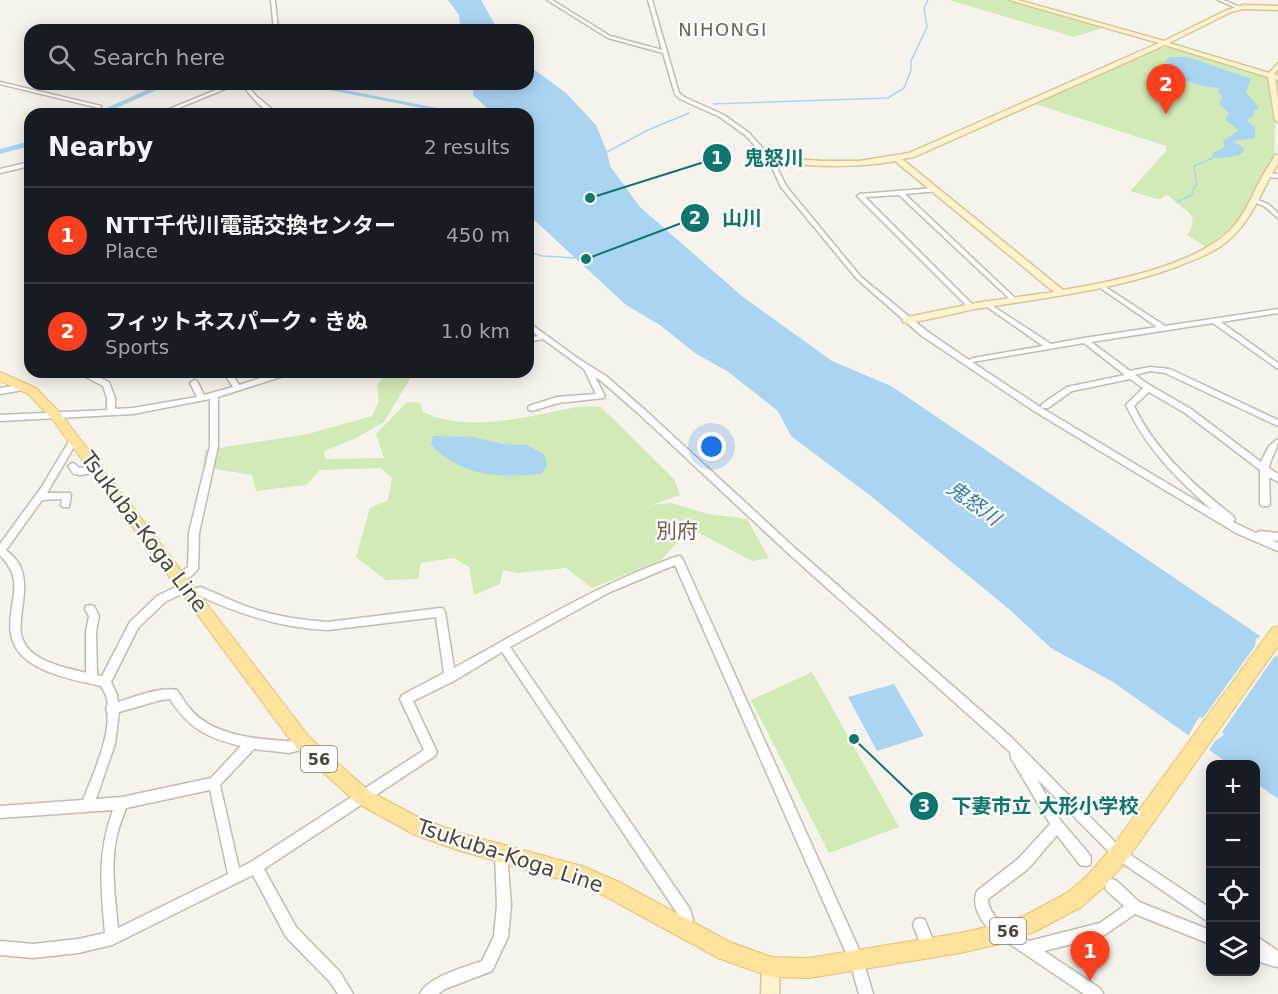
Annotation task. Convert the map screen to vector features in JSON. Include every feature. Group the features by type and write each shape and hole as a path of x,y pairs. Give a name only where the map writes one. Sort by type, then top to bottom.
{"main road":[{"name":"Tsukuba-Koga Line","path":"0,376 38,395 304,744 363,797 415,826 501,854 582,876 610,888 725,951 771,967 809,968 1005,933 1029,924 1074,900 1096,881 1124,847 1278,633"}],"street":[{"path":"273,0 275,24"},
{"path":"549,0 609,37 665,52"},
{"path":"650,0 677,93 682,98 736,125 771,160 783,186 860,278 906,320 974,369 1037,409 1214,515 1278,547"},
{"path":"1012,0 1276,76"},
{"path":"1220,0 1240,8"},
{"path":"771,160 838,164 897,159 927,148 1165,43 1229,10 1278,8"},
{"path":"1278,65 1272,72 1276,76 1278,120"},
{"path":"0,83 24,89"},
{"path":"29,90 99,107"},
{"path":"175,108 220,90"},
{"path":"249,90 268,108"},
{"path":"736,125 746,136 747,144"},
{"path":"906,320 969,305 1062,294 1161,271 1215,246 1242,222 1278,157"},
{"path":"897,159 1062,294"},
{"path":"0,171 24,165"},
{"path":"1266,175 1278,176"},
{"path":"935,190 860,196 969,305"},
{"path":"901,194 1014,300"},
{"path":"1255,201 1268,206 1278,216"},
{"path":"1101,286 1163,328"},
{"path":"985,303 1049,346"},
{"path":"973,360 1084,340 1278,311"},
{"path":"1215,321 1278,367"},
{"path":"534,330 610,384 793,552 1124,847 1206,913"},
{"path":"534,339 542,337"},
{"path":"1084,340 1148,388 1188,411 1264,471 1278,479"},
{"path":"532,408 557,400 601,396 586,367"},
{"path":"1045,406 1070,389 1150,369 1167,371 1278,423"},
{"path":"94,378 106,384 111,398 111,412"},
{"path":"231,378 237,388"},
{"path":"0,418 133,411 202,399 268,378"},
{"path":"194,383 202,399"},
{"path":"0,391 26,387"},
{"path":"1148,388 1130,405 1145,432 1208,502 1248,533 1278,537"},
{"path":"186,587 195,562 194,533 214,446 214,396"},
{"path":"74,440 39,497 0,550 16,568 19,587 15,631 26,653 59,671 105,682 110,689 112,709 110,746 87,806"},
{"path":"1265,504 1264,471 1269,450 1278,442"},
{"path":"72,466 77,472 95,470"},
{"path":"39,497 67,495 66,505"},
{"path":"0,948 33,951 78,946 112,938 256,867 430,752 406,699 450,677 593,594 638,574 678,560 856,961 866,994"},
{"path":"105,682 134,626 160,599 186,587 200,591 239,610 270,619 312,626 440,612 450,677"},
{"path":"90,609 94,616 91,632 92,679"},
{"path":"503,645 685,914 686,920 681,926"},
{"path":"112,709 161,695 173,694 183,713 198,726 252,743 289,747 304,744"},
{"path":"1007,741 1057,825 1085,860"},
{"path":"0,812 122,803 214,783 252,743"},
{"path":"214,783 235,877"},
{"path":"112,938 107,886 108,854 110,836 122,803"},
{"path":"1057,825 1023,864 981,899 991,921 1005,933 1096,994"},
{"path":"427,994 440,984 487,966 501,937 504,904 501,854"},
{"path":"256,867 291,932 335,977 346,994"},
{"path":"1112,886 1134,907 1206,935"},
{"path":"1028,948 1103,929 1134,907"},
{"path":"920,926 929,948"},
{"path":"1260,946 1278,960"},
{"path":"1260,955 1278,960"},
{"path":"770,994 771,967"}],"green space":[{"path":"949,0 1005,0 1102,28 1074,37"},
{"path":"1172,47 1269,77 1275,118 1274,156 1239,221 1206,247 1187,235 1192,217 1169,196 1157,199 1130,191 1166,151 1166,146 1035,104 1161,48"},
{"path":"382,378 410,378 384,422 354,439 324,451 325,459 384,458 376,434 407,402 420,403 423,412 437,417 466,422 527,417 577,407 601,407 674,479 680,495 652,505 671,503 708,514 747,519 769,558 752,561 690,528 661,560 592,588 566,568 517,573 503,570 500,584 474,595 469,567 454,558 421,563 418,579 386,580 356,557 370,508 388,500 392,478 381,468 320,470 306,485 256,491 252,475 203,467 205,450 308,434 372,416 379,401 377,386"},
{"path":"812,672 899,827 829,853 751,700"}],"water":[{"path":"448,0 481,0 495,24 460,24 459,15"},
{"path":"1169,57 1188,57 1251,79 1246,92 1259,108 1254,111 1253,117 1246,120 1255,127 1255,138 1234,141 1244,149 1243,153 1232,157 1212,158 1213,153 1225,147 1223,141 1239,130 1225,120 1229,113 1219,104 1222,97 1218,91 1220,88 1202,86 1181,79 1178,69 1166,61"},
{"path":"534,69 566,93 596,125 610,166 640,207 743,297 832,361 891,386 1278,648 1278,799 1260,786 1260,760 1223,760 1113,682 1051,648 1009,609 872,497 791,436 778,411 727,371 695,353 660,325 626,305 534,220 534,108 486,107 473,95 473,90 534,90"},
{"path":"433,436 473,437 503,444 527,445 545,455 547,466 541,474 511,476 482,473 456,464 443,456 431,445"},
{"path":"894,684 924,736 877,751 848,697"}],"pier":[{"path":"1264,634 1278,644 1278,656 1274,657 1222,732 1224,735 1215,741 1207,753 1187,738 1199,717 1203,718 1255,646 1256,639"}],"waterway":[{"path":"713,104 888,98 904,88 911,70 911,61 927,27 924,8 928,0"},
{"path":"111,108 152,90"},
{"path":"335,90 432,108"},
{"path":"605,153 648,130 689,113"},
{"path":"0,152 24,145"},
{"path":"1177,202 1193,194 1192,191 1197,185 1194,166 1213,158"},
{"path":"534,254 575,258"}],"place":[{"name":"フィットネスパーク・きぬ","path":"1166,114"},
{"name":"鬼怒川","path":"590,198"},
{"name":"山川","path":"586,259"},
{"name":"下妻市立 大形小学校","path":"854,739"},
{"name":"NTT千代川電話交換センター","path":"1090,981"}],"district":[{"name":"NIHONGI","path":"723,30"},
{"name":"別府","path":"677,531"}]}
